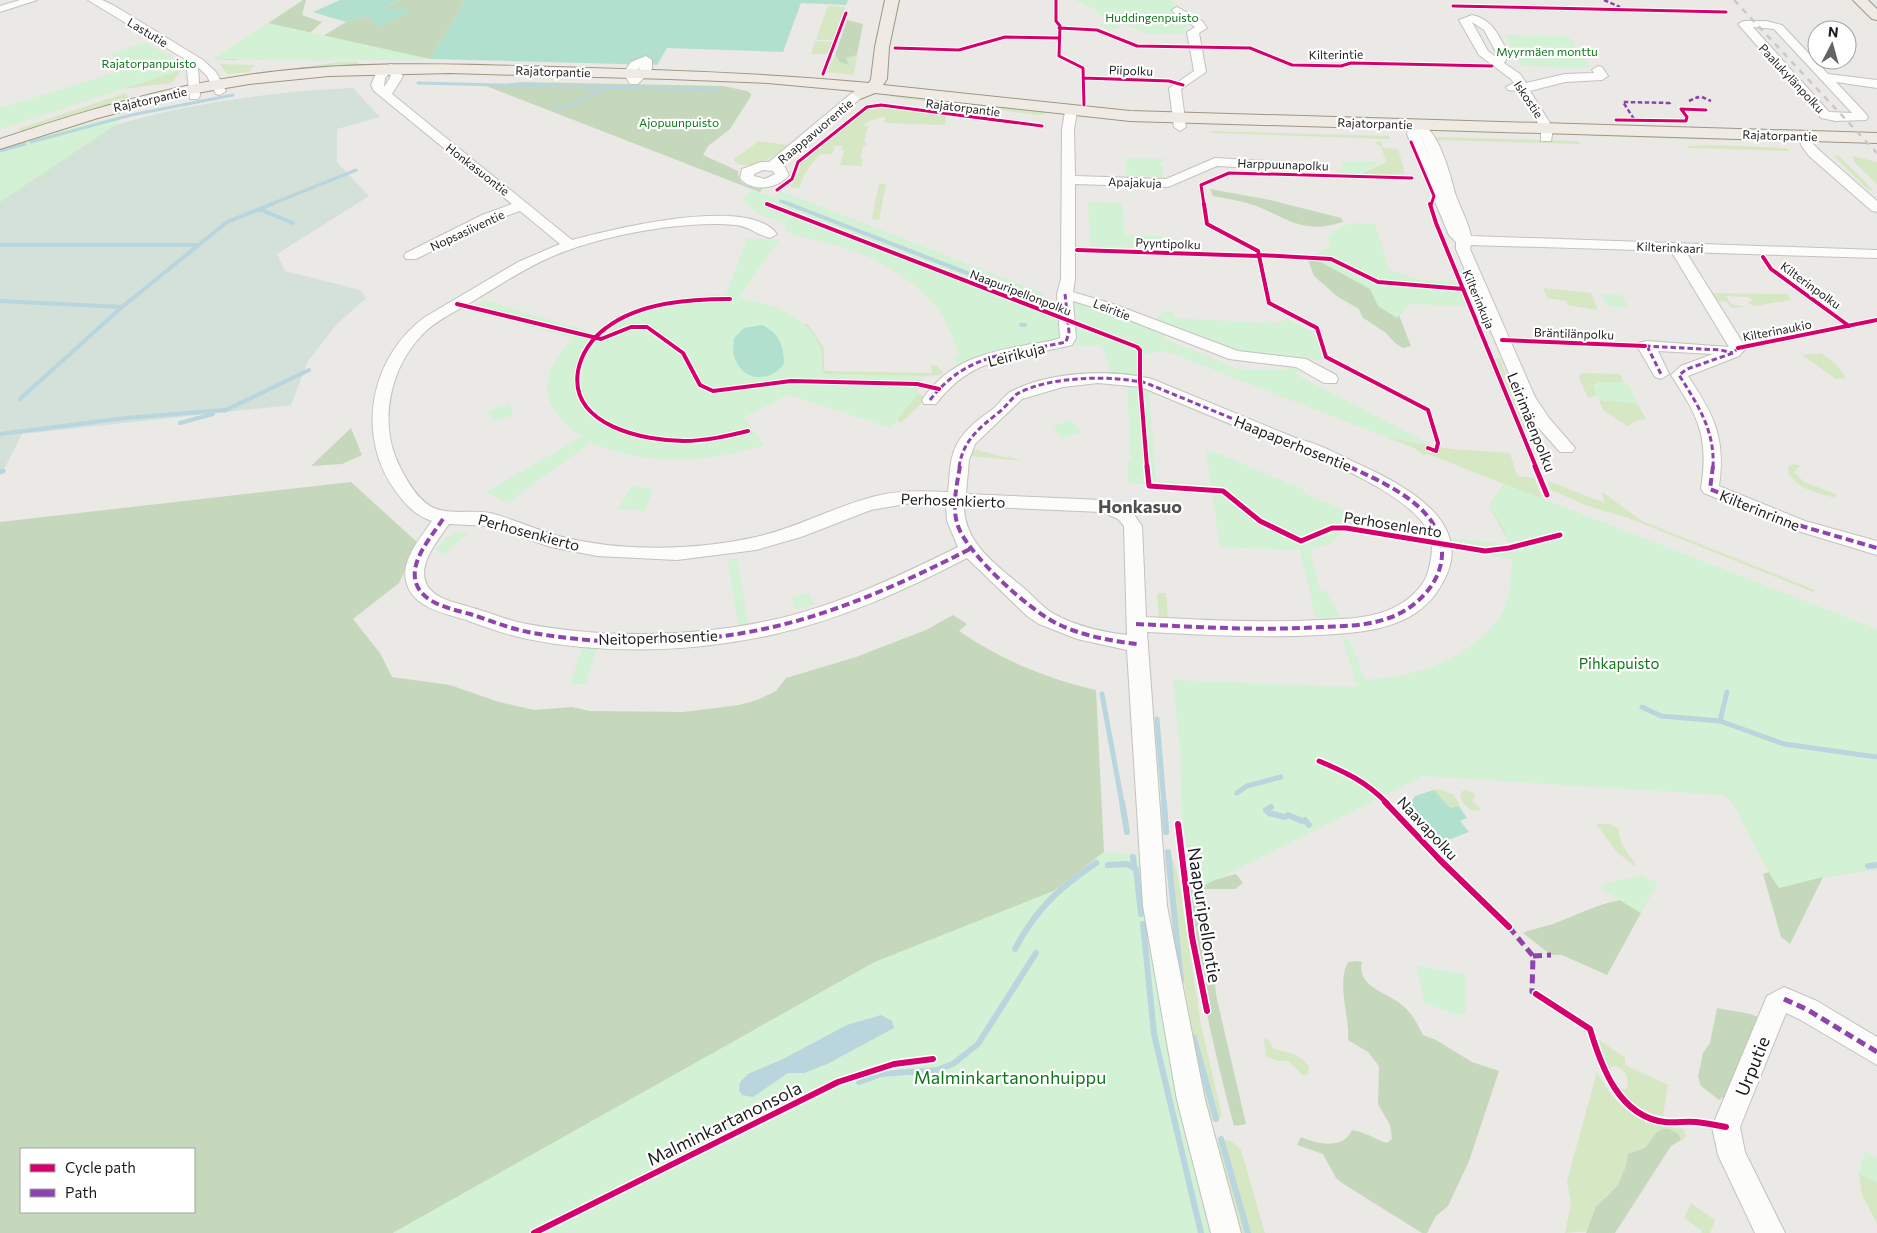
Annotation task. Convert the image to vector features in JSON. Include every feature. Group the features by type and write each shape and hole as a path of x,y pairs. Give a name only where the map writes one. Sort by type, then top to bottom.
{"main road":[{"path":"864,90 879,79 882,48 892,0"},
{"path":"1860,0 1877,16"},
{"path":"1872,0 1877,5"},
{"name":"Raappavuorentie","path":"864,90 867,78 870,36"},
{"name":"Rajatorpantie","path":"0,144 43,130 219,88 389,73 636,76 755,86 864,90 1070,117 1418,131 1543,131 1811,142 1877,147"},
{"name":"Rajatorpantie","path":"1811,142 1877,138"}],"street":[{"path":"0,8 32,0"},
{"name":"Lastutie","path":"92,0 107,4 202,63 219,88"},
{"path":"1177,10 1198,23 1201,28 1193,32 1200,72 1175,88 1180,122"},
{"name":"Paalukylänpolku","path":"1766,24 1778,27 1827,78 1862,116 1848,118 1832,117 1824,113 1744,25 1766,24"},
{"path":"188,56 192,70 194,93"},
{"name":"Iskostie","path":"1499,62 1509,74 1506,78 1517,87 1543,131"},
{"path":"1517,87 1531,87 1566,78 1602,76 1598,70"},
{"name":"Honkasuontie","path":"389,73 377,85 386,94 570,245"},
{"path":"1789,75 1877,79"},
{"path":"1827,78 1847,82 1877,84"},
{"name":"Raappavuorentie","path":"773,166 864,90"},
{"path":"1065,294 1068,279 1067,180 1070,117"},
{"path":"1418,131 1448,182 1449,194 1464,235 1462,240"},
{"path":"1811,142 1877,200"},
{"path":"1811,142 1838,175 1877,208"},
{"name":"Apajakuja","path":"1067,180 1168,183 1215,162 1319,167"},
{"name":"Nopsasiiventie","path":"411,256 479,222 523,205"},
{"name":"Perhosenkierto","path":"770,234 750,222 711,220 650,226 570,245 509,271 425,324 400,353 390,373 380,410 379,428 384,456 392,474 419,508 427,514 443,518 477,516 568,545 603,550 664,552 732,548 780,538 882,500 913,498 956,499 1102,506 1123,512 1133,526 1136,634"},
{"name":"Kilterinkaari","path":"1462,240 1877,254"},
{"name":"Kilterinkuja","path":"1462,240 1463,249 1526,397 1566,448"},
{"path":"1661,374 1646,346 1721,350 1733,353 1738,348 1676,247"},
{"name":"Leiritie","path":"1065,294 1111,308 1235,356 1300,362 1330,378"},
{"name":"Leirikuja","path":"930,400 952,375 966,368 996,356 1066,342 1069,321 1065,294"},
{"name":"Kilterinrinne","path":"1733,353 1687,369 1679,375 1693,396 1712,436 1715,460 1710,489 1798,525 1877,548"},
{"name":"Haapaperhosentie","path":"1136,380 1146,382 1294,444 1308,446 1323,452 1381,480 1402,493 1426,514 1436,530 1441,544 1441,557 1437,574 1428,591 1408,609 1377,622 1306,630 1089,635 1030,609 1026,601 970,549 963,540 958,527 956,499 961,458 968,440 985,422 1011,403 1016,395 1042,386 1072,381 1136,380"},
{"name":"Neitoperhosentie","path":"443,518 416,568 416,583 423,594 444,606 526,632 590,640 653,640 744,633 829,612 867,599 970,549"},
{"path":"1136,634 1155,906 1191,1100 1226,1233"},
{"name":"Urputie","path":"1770,1233 1732,1155 1726,1128 1776,1005 1784,999 1808,1010 1877,1052"}],"green space":[{"path":"303,0 306,0 302,15 322,22 311,32 235,60 214,59"},
{"path":"340,0 401,0 380,10 400,8 410,12 382,26 373,23 369,16 346,22 313,12"},
{"path":"401,0 466,0 430,59 284,60 346,22 369,16 409,12 400,8 378,11"},
{"path":"466,0 848,0 846,5 801,3 783,52 667,48 657,65 430,59"},
{"name":"Huddingenpuisto","path":"1075,0 1170,0 1181,8 1174,10 1191,24 1185,29 1185,34 1149,34 1124,24 1110,30 1099,25 1106,22 1107,18 1097,14 1096,10"},
{"path":"828,6 845,7 835,40 816,40"},
{"path":"847,20 863,24 857,55 846,58 849,65 840,62 835,55"},
{"name":"Rajatorpanpuisto","path":"268,23 430,59 317,61 214,59"},
{"name":"Myyrmäen monttu","path":"1504,35 1568,36 1590,68 1522,66"},
{"path":"815,41 834,42 830,54 811,54"},
{"name":"Rajatorpanpuisto","path":"144,43 170,55 181,70 0,129 0,108 132,67 109,54"},
{"path":"835,55 840,62 857,55 854,75 827,72"},
{"path":"339,62 359,62 358,67 248,75"},
{"path":"220,64 255,65 249,72 227,74"},
{"path":"181,70 172,83 121,89"},
{"name":"Ajopuunpuisto","path":"523,82 723,86 747,91 751,96 730,129 708,146 703,155 738,171 739,177 744,184 754,187 770,187 762,189 760,192 754,190 486,86"},
{"path":"126,93 128,98 112,101 113,103 24,132 18,129"},
{"path":"893,95 1044,112 1043,115 1038,115 892,97"},
{"path":"878,107 946,116 945,125 884,123 885,116 867,122 863,126 870,126 867,129 864,143 867,143 867,146 863,146 860,159 863,159 862,166 840,165 844,150 841,150 842,146 835,146 832,154 821,154 810,165 800,188 789,187 797,176 801,163 863,111"},
{"path":"124,115 117,124 0,202 0,148 46,133"},
{"path":"1208,131 1388,136 1390,139 1212,133"},
{"path":"1589,132 1777,137 1781,142 1592,136"},
{"path":"1436,137 1578,141 1580,144 1435,140"},
{"path":"759,141 789,145 771,158 757,164 742,165 735,162 734,159"},
{"path":"1374,142 1381,142 1383,148 1398,149 1405,174 1358,175 1386,162 1381,146"},
{"path":"1688,146 1786,148 1789,151 1689,148"},
{"path":"1838,155 1874,191 1867,189 1834,156"},
{"path":"1852,156 1877,162 1877,184 1855,163"},
{"path":"1126,158 1166,159 1159,164 1163,167 1163,177 1126,176"},
{"path":"1341,161 1381,162 1357,174 1338,174 1337,169 1344,169"},
{"path":"879,184 886,184 879,220 872,219"},
{"path":"1210,189 1270,200 1341,218 1343,222 1315,227 1304,225 1247,203 1213,196"},
{"path":"754,190 786,202 775,197 781,191 1043,293 1042,303 1077,317 1075,303 1077,301 1090,304 1167,333 1163,338 1241,370 1288,370 1287,365 1301,369 1295,374 1430,444 1389,438 1165,351 1140,355 1140,377 1109,374 1107,359 1102,345 1075,345 1066,342 966,368 952,358 958,357 950,331 937,308 918,288 896,272 871,258 818,240 792,236 794,233 786,232 783,222 758,214 742,198"},
{"path":"1088,202 1122,203 1125,235 1170,237 1187,245 1181,249 1090,246"},
{"path":"1349,223 1375,224 1389,269 1418,280 1456,281 1466,306 1411,304 1397,318 1378,306 1370,289 1317,260 1264,258 1262,253 1316,255 1330,246 1328,235"},
{"path":"747,238 779,240 739,297 775,307 797,318 806,326 814,335 820,347 824,374 926,376 917,382 918,393 891,428 789,395 744,417 764,445 759,447 715,457 674,460 633,455 590,443 507,503 485,492 582,437 557,414 550,402 547,390 552,366 573,338 469,310 485,300 593,333 624,315 656,303 690,296 726,295"},
{"path":"1308,260 1322,261 1409,300 1399,315 1411,346 1403,348 1395,343 1386,333 1362,317 1359,309 1338,297 1314,276"},
{"path":"1543,288 1591,293 1598,310 1567,305 1567,301 1547,298"},
{"path":"1712,293 1788,294 1791,300 1755,306 1748,303 1753,300 1747,297 1726,296 1731,304 1745,307 1731,308 1727,302 1718,301"},
{"path":"1601,294 1622,295 1628,307 1607,306"},
{"path":"1166,310 1173,312 1176,318 1264,323 1264,320 1277,323 1287,319 1313,332 1326,357 1323,360 1245,359 1151,324"},
{"path":"807,323 824,348 824,369 826,371 932,373 931,365 937,366 943,373 941,375 925,376 917,382 827,380 787,331"},
{"path":"762,325 773,332 782,345 784,364 772,374 759,377 752,376 740,368 733,353 733,347 734,338 744,328"},
{"path":"1821,353 1837,365 1846,378 1836,379 1802,355"},
{"path":"1184,358 1389,438 1452,449 1510,453 1517,476 1534,478 1542,498 1548,533 1509,542 1489,506 1504,484 1428,454 1423,455 1414,448"},
{"path":"1495,358 1500,359 1527,428 1524,428"},
{"path":"1581,373 1620,374 1624,382 1595,384 1593,386 1597,395 1588,398 1579,378"},
{"path":"1127,382 1149,387 1156,481 1211,484 1206,452 1212,451 1304,490 1303,493 1346,511 1368,529 1432,540 1433,546 1344,531 1332,543 1310,550 1320,591 1326,591 1341,619 1316,618 1300,550 1220,547 1212,493 1157,491 1156,484 1129,484 1127,460 1131,460"},
{"path":"1599,382 1628,383 1637,403 1599,400 1593,386"},
{"path":"917,388 918,393 927,398 901,423 896,418"},
{"path":"1599,400 1637,403 1646,419 1637,420 1627,426 1603,410"},
{"path":"509,404 514,415 493,421 487,411"},
{"path":"1071,420 1081,432 1062,438 1052,426"},
{"path":"351,428 362,455 342,464 311,466"},
{"path":"973,449 1008,458 1009,455 1011,458 1024,461 970,456"},
{"path":"1794,464 1800,466 1794,472 1804,482 1836,494 1835,498 1808,489 1796,482 1788,471 1789,466"},
{"path":"1548,481 1605,503 1601,491 1642,521 1815,590 1813,592 1628,518 1588,506 1551,490"},
{"path":"351,482 418,543 399,583 353,619 380,653 392,677 450,685 499,702 534,710 572,707 590,711 683,712 739,705 757,700 776,691 786,678 856,657 926,630 953,615 967,624 959,631 991,651 1042,674 1096,690 1104,852 1054,891 875,962 393,1233 0,1233 0,522"},
{"name":"Pihkapuisto","path":"1505,484 1877,629 1877,869 1823,877 1779,888 1769,873 1731,799 1722,795 1423,776 1193,891 1182,815 1180,748 1173,680 1358,686 1342,639 1349,639 1365,680 1411,673 1440,664 1454,657 1481,638 1501,615 1508,596 1512,559 1452,550 1450,538 1510,545 1504,529 1489,506"},
{"path":"632,486 653,489 645,511 618,509"},
{"path":"460,531 468,533 444,554 435,550 447,537"},
{"path":"737,558 748,624 738,626 728,559"},
{"path":"809,593 814,605 796,609 792,597"},
{"path":"1157,593 1166,593 1168,618 1159,618"},
{"path":"584,642 598,643 586,684 570,684"},
{"path":"1438,789 1453,794 1459,806 1450,808 1434,790"},
{"path":"1737,789 1877,869 1823,877 1790,944 1781,937 1763,874 1769,872 1731,799 1722,795"},
{"path":"1434,790 1450,808 1459,806 1467,818 1460,821 1469,832 1440,843 1411,813 1409,805 1415,796"},
{"path":"1465,790 1474,793 1475,797 1472,800 1481,810 1473,810 1465,805 1460,796 1461,792"},
{"path":"1596,824 1610,824 1619,829 1621,842 1635,867 1617,852"},
{"name":"Malminkartanonhuippu","path":"1104,852 1138,855 1153,965 1173,1083 1210,1233 393,1233 875,962 1054,891"},
{"path":"1164,859 1173,859 1178,876 1201,1025 1222,1116 1210,1122 1195,1053"},
{"path":"1236,874 1243,883 1235,889 1206,889 1204,909 1212,947 1216,995 1246,1124 1234,1126 1206,1008 1185,888"},
{"path":"1640,875 1658,883 1641,913 1600,888 1605,884"},
{"path":"1620,900 1641,913 1607,975 1562,955 1551,955 1523,933 1553,924 1586,910"},
{"path":"1348,962 1362,962 1361,971 1368,984 1397,1001 1406,1009 1423,1035 1436,1040 1472,1062 1499,1071 1469,1161 1448,1206 1436,1216 1427,1233 1422,1233 1342,1183 1336,1178 1323,1154 1297,1145 1301,1137 1314,1142 1336,1143 1343,1141 1352,1130 1387,1143 1392,1139 1390,1125 1378,1104 1379,1066 1368,1052 1348,1040 1343,980"},
{"path":"1416,965 1454,973 1465,973 1466,1013 1458,1015 1424,1003"},
{"path":"1717,1008 1745,1013 1759,1018 1725,1096 1719,1100 1701,1086 1698,1077 1703,1053 1710,1043"},
{"path":"1264,1038 1269,1041 1274,1049 1293,1054 1305,1062 1309,1067 1308,1074 1304,1076 1288,1061 1278,1061 1266,1056"},
{"path":"1598,1039 1625,1058 1625,1065 1668,1085 1663,1116 1642,1109 1630,1101 1620,1090 1615,1084 1625,1090 1627,1088 1625,1072 1619,1067 1610,1067 1611,1075"},
{"path":"1597,1072 1614,1097 1632,1114 1655,1124 1684,1129 1686,1137 1681,1140 1679,1134 1669,1129 1646,1147 1638,1149 1626,1166 1618,1185 1605,1197 1588,1231 1565,1233 1571,1204 1567,1181"},
{"path":"1662,1129 1669,1129 1679,1134 1681,1140 1671,1146 1615,1233 1586,1233 1596,1207 1618,1185 1626,1166 1628,1154 1646,1147 1656,1133"},
{"path":"1221,1139 1231,1141 1241,1150 1265,1233 1239,1233 1214,1145"},
{"path":"1865,1151 1877,1158 1877,1183 1859,1173"},
{"path":"1859,1173 1877,1183 1877,1224 1862,1195"},
{"path":"1691,1203 1715,1220 1710,1233 1701,1233 1702,1231 1684,1218"}],"shaded area":[{"path":"353,88 380,117 337,129 337,162 369,196 277,254 285,271 360,290 366,298 337,324 308,361 291,405 22,434 3,471 0,472 0,164 116,125 173,110 264,95"}],"water":[{"path":"881,1015 892,1021 894,1028 827,1064 804,1073 788,1073 753,1097 742,1095 739,1090 740,1082 748,1074 783,1059 847,1025"}],"waterway":[{"path":"418,83 606,87"},
{"path":"554,107 565,107 606,87"},
{"path":"606,87 719,90"},
{"path":"31,142 131,115 233,95"},
{"path":"0,151 25,144"},
{"path":"269,205 356,170"},
{"path":"781,201 792,205"},
{"path":"259,209 272,204"},
{"path":"789,204 1047,304"},
{"path":"199,245 227,222 259,209"},
{"path":"259,209 293,223"},
{"path":"0,245 199,245"},
{"path":"122,307 199,245"},
{"path":"0,301 122,307"},
{"path":"20,399 122,307"},
{"path":"224,411 309,370"},
{"path":"0,434 126,418 225,410"},
{"path":"180,423 213,414"},
{"path":"1720,721 1727,692"},
{"path":"1102,694 1122,803"},
{"path":"1642,707 1661,716 1720,721"},
{"path":"1157,719 1164,803"},
{"path":"1720,721 1784,744 1877,757"},
{"path":"1237,793 1247,786 1281,777"},
{"path":"1122,802 1127,832"},
{"path":"1164,802 1166,832"},
{"path":"1271,807 1266,810 1269,813 1285,817"},
{"path":"1288,815 1302,821"},
{"path":"1305,820 1309,825"},
{"path":"1168,852 1181,981"},
{"path":"1133,857 1134,867"},
{"path":"1015,949 1031,922 1050,900 1071,881 1096,863"},
{"path":"1108,865 1127,864 1136,869 1141,914"},
{"path":"1868,866 1877,865"},
{"path":"1143,924 1154,1034 1201,1233"},
{"path":"859,1082 881,1074 937,1070 953,1064 978,1044 1036,953"},
{"path":"1194,1038 1216,1119"},
{"path":"1221,1139 1248,1233"}],"railway":[{"path":"1734,0 1877,153"}],"marked path":[{"path":"1604,0 1620,7"},
{"path":"1689,101 1698,97 1699,101"},
{"path":"1702,97 1711,101"},
{"path":"1634,119 1623,102 1670,103 1670,101"},
{"path":"930,400 947,379 980,361 1066,342 1069,332 1065,294"},
{"path":"1645,346 1721,350 1733,353"},
{"path":"1647,346 1661,374"},
{"path":"1738,348 1733,353 1687,369 1679,375 1704,416 1709,429 1713,455 1710,489 1798,525 1877,548"},
{"path":"1136,624 1281,629 1352,626 1382,620 1410,607 1422,597 1432,584 1442,555 1440,537 1431,520 1417,506 1382,482 1315,450 1294,444 1146,383 1116,378 1081,379 1046,385 1016,395 1011,402 974,432 964,449 955,507 956,521 960,532 966,544 985,565 1046,619 1093,636 1137,644"},
{"path":"443,519 423,549 416,566 416,583 424,595 444,606 504,626 528,632 581,639 662,641 716,637 773,627 802,620 860,600 970,549"},
{"path":"1509,927 1533,956 1532,992 1536,994"},
{"path":"1533,956 1551,955"},
{"path":"1784,999 1808,1010 1877,1052"}],"cycle path":[{"path":"1056,0 1056,21 1060,26 1059,56 1083,68 1084,105"},
{"path":"1453,6 1726,12"},
{"path":"823,74 846,13"},
{"name":"Kilterintie","path":"1059,28 1097,30 1137,46 1250,48 1292,65 1341,66 1351,63 1492,66"},
{"path":"895,48 959,50 1005,37 1058,38"},
{"name":"Piipolku","path":"1083,78 1169,81 1183,85"},
{"path":"777,190 792,179 798,162 867,107 881,105 960,117 1042,126"},
{"path":"1616,120 1686,121 1687,117 1681,109 1706,110"},
{"name":"Leirimäenpolku","path":"1411,142 1434,196 1430,203 1436,223 1547,495"},
{"name":"Harppuunapolku","path":"1412,178 1229,173 1201,185 1207,224 1258,251 1269,303 1317,328 1326,357 1428,410 1438,443 1436,451 1428,448"},
{"name":"Naapuripellonpolku","path":"767,204 1137,347 1140,350 1140,381 1149,486 1223,491 1230,495 1253,517 1301,541 1332,528 1346,528 1485,551 1509,548 1560,535"},
{"name":"Pyyntipolku","path":"1077,250 1258,256"},
{"path":"1260,255 1331,259 1364,277 1378,282 1463,289"},
{"name":"Kilterinpolku","path":"1763,257 1771,269 1849,326"},
{"path":"730,299 677,302 658,306 622,319 607,327 595,338 579,365 577,378 583,402 591,412 617,429 631,434 677,441 695,441 748,431"},
{"path":"457,304 601,339 631,327 647,327 683,353 700,385 713,391 791,381 917,384 939,389"},
{"name":"Kilterinaukio","path":"1738,348 1877,320"},
{"name":"Bräntilänpolku","path":"1502,340 1645,346"},
{"name":"Naavapolku","path":"1319,761 1355,776 1374,790 1440,860 1509,927"},
{"name":"Naapuripellontie","path":"1178,824 1192,937 1207,1011"},
{"path":"1536,994 1590,1029 1599,1060 1615,1090 1633,1108 1651,1118 1664,1122 1696,1122 1726,1127"},
{"name":"Malminkartanonsola","path":"534,1233 838,1082 894,1064 933,1059"}],"district":[{"name":"Honkasuo","path":"1140,506"}]}
